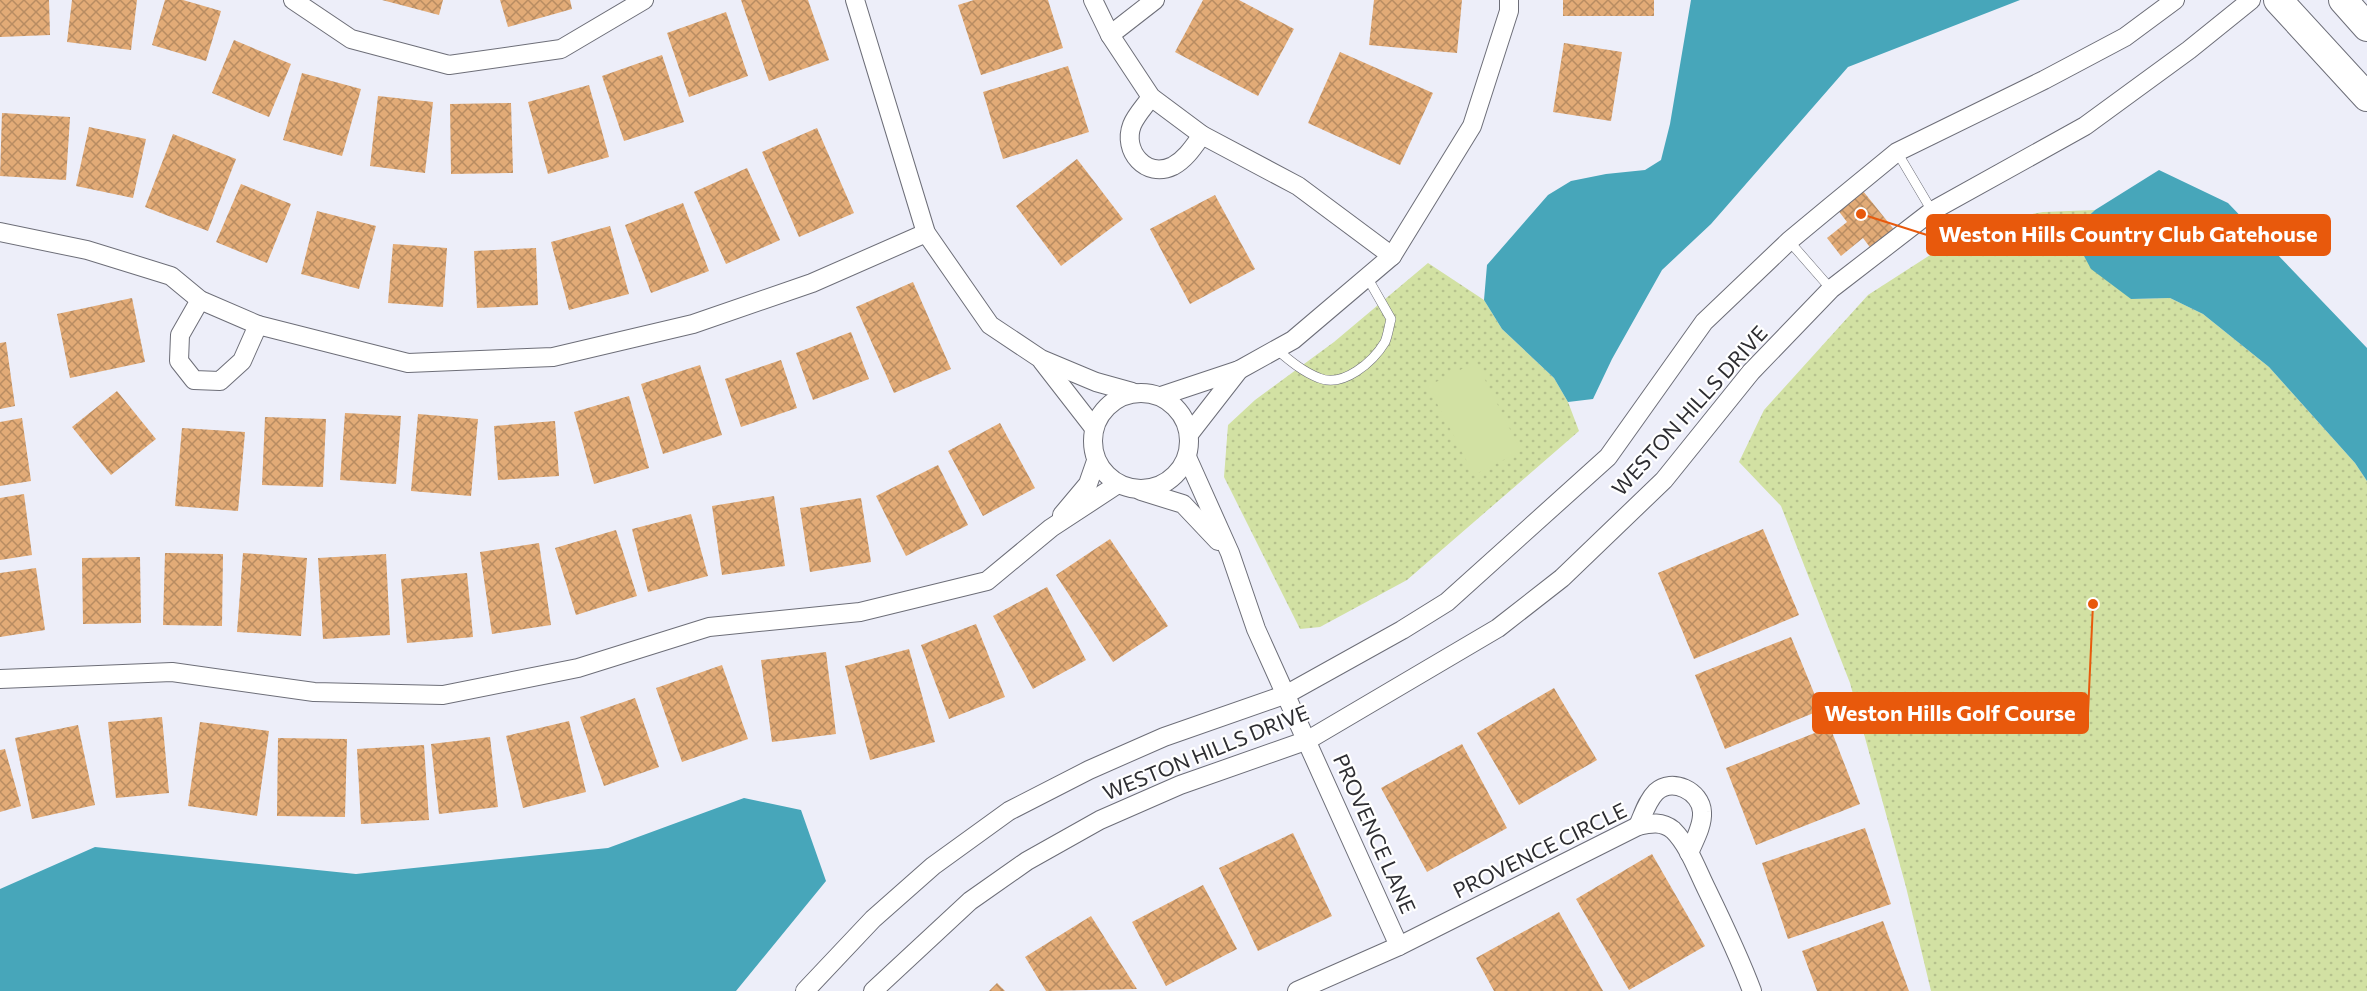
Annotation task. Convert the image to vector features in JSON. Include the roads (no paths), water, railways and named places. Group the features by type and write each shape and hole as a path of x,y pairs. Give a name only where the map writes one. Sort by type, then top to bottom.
{"main road":[{"path":"2278,0 2367,97"},
{"path":"2343,0 2367,27"}],"street":[{"path":"293,0 351,39 450,65 561,49 644,0"},
{"path":"855,0 926,233 990,325 1041,359 1096,382 1132,392 1161,396 1239,370 1293,340 1392,256 1472,126 1509,11 1509,0"},
{"path":"1093,0 1110,35 1151,97 1202,135 1298,186 1392,256"},
{"path":"1110,35 1155,0"},
{"name":"WESTON HILLS DRIVE","path":"805,991 873,919 933,866 1010,812 1089,770 1164,737 1287,694 1402,630 1447,602 1608,457 1704,322 1789,241 1898,152 2125,37 2175,0"},
{"name":"WESTON HILLS DRIVE","path":"873,991 970,901 1028,861 1100,820 1180,785 1308,740 1498,628 1562,578 1664,480 1751,372 1831,289 1932,211 2085,126 2189,50 2251,0"},
{"path":"1151,97 1132,125 1129,141 1133,155 1142,165 1157,170 1172,166 1186,156 1202,135"},
{"path":"0,232 87,250 171,276 200,300 258,325 408,363 553,357 693,324 812,283 926,233"},
{"path":"200,300 180,334 179,361 194,380 220,381 242,361 258,325"},
{"path":"1041,359 1094,428"},
{"path":"1051,528 1127,487 1154,488 1174,477 1187,457 1190,433 1239,370"},
{"path":"1132,392 1104,409 1094,428 1092,448 1096,461 1107,476 1127,487 1183,504 1230,553"},
{"path":"1161,396 1179,410 1190,433"},
{"name":"PROVENCE LANE","path":"1187,457 1230,553 1256,629 1399,946"},
{"path":"0,678 172,672 314,692 443,695 578,668 710,627 860,612 987,581 1051,528 1088,484 1096,461"},
{"path":"1638,826 1648,802 1655,793 1663,788 1674,786 1686,789 1701,804 1702,814 1700,826 1689,853"},
{"name":"PROVENCE CIRCLE","path":"1297,991 1399,946 1638,826 1653,823 1672,830 1689,853 1752,991"}],"lane":[{"path":"1898,152 1932,211"},
{"path":"1789,241 1831,289"},
{"path":"1276,349 1321,380 1339,380 1355,372 1385,342 1391,319 1367,277"}],"water":[{"path":"1691,0 2020,0 1848,67 1711,224 1662,270 1612,359 1593,399 1568,402 1554,378 1502,329 1484,300 1487,265 1548,195 1571,181 1645,170 1661,160 1670,124"},
{"path":"2159,170 2228,203 2367,348 2367,481 2355,463 2269,367 2203,314 2170,298 2131,299 2091,269 2076,241 2083,221 2095,210"},
{"path":"744,798 801,810 826,881 736,991 0,991 0,889 95,847 356,874 608,848"}],"place":[{"name":"Weston Hills Country Club Gatehouse","path":"1861,214"},
{"name":"Weston Hills Golf Course","path":"2093,604"}]}
